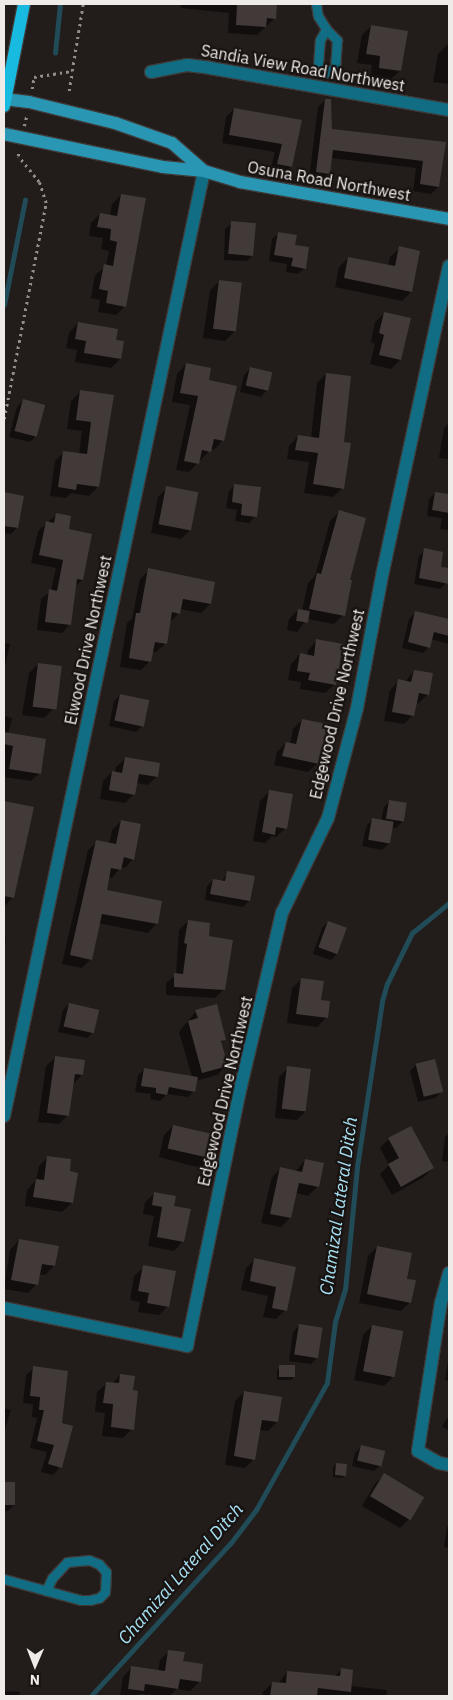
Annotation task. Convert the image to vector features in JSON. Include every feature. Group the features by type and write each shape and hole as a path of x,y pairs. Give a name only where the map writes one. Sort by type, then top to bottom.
{"main road":[{"path":"4,101 24,4"},
{"name":"Osuna Road Northwest","path":"4,101 29,102 115,123 172,143 204,171"},
{"name":"Osuna Road Northwest","path":"4,134 163,167 204,171 240,182 449,219"}],"street":[{"name":"Sandia View Road Northwest","path":"151,72 187,65 449,110"},
{"name":"Elwood Drive Northwest","path":"4,1116 204,171"},
{"name":"Edgewood Drive Northwest","path":"4,1308 186,1346 241,1086 282,913 328,818 357,708 383,571 449,266"},
{"path":"449,1273 418,1451 439,1463 449,1465"}],"lane":[{"path":"316,4 318,16 326,29 337,40 334,68 325,73"},
{"path":"325,73 318,66 320,40 326,29"},
{"path":"319,51 336,53"},
{"path":"323,88 325,73"},
{"path":"4,1579 46,1591 81,1600 99,1598 105,1592 106,1572 100,1564 90,1560 67,1562 52,1578 46,1591"}],"path":[{"path":"69,91 83,4"},
{"path":"4,419 46,203 39,182 18,156 34,78 72,71"}],"building":[{"path":"237,4 277,4 276,19 267,18 266,27 236,25"},
{"path":"371,25 408,31 401,71 379,68 380,56 366,54"},
{"path":"325,99 331,99 332,129 446,142 439,187 420,184 423,161 333,150 330,174 316,172"},
{"path":"234,108 302,120 292,167 277,164 282,144 229,135"},
{"path":"121,194 146,198 126,307 106,303 108,291 99,289 104,264 113,266 117,242 110,240 111,229 97,227 100,213 117,216"},
{"path":"231,221 256,223 253,256 228,254"},
{"path":"278,232 297,235 295,245 309,247 306,269 291,266 293,258 274,255"},
{"path":"399,246 420,251 412,292 344,278 348,257 395,266"},
{"path":"219,280 242,283 236,331 213,329"},
{"path":"384,312 411,318 401,360 379,355 384,335 379,333"},
{"path":"78,322 118,329 116,340 124,341 121,359 84,353 86,341 75,339"},
{"path":"186,363 211,368 209,380 237,386 224,441 214,439 211,452 202,450 199,464 184,461 198,396 180,393"},
{"path":"250,367 272,372 268,391 246,386"},
{"path":"326,373 351,376 344,442 351,443 344,489 313,484 318,453 295,450 298,435 319,438"},
{"path":"80,390 114,395 99,487 77,484 76,490 58,487 63,451 87,454 91,422 76,420"},
{"path":"23,399 45,405 37,437 14,431"},
{"path":"234,484 261,487 257,517 241,515 242,504 232,502"},
{"path":"166,486 198,492 191,531 159,524"},
{"path":"4,492 24,496 18,528 4,526"},
{"path":"435,492 449,494 449,513 432,510"},
{"path":"339,510 366,518 350,580 352,580 345,616 309,609 317,573 321,574"},
{"path":"56,513 71,516 69,529 92,534 83,580 77,579 71,625 45,622 49,589 57,591 63,560 39,555 46,521 54,523"},
{"path":"424,548 443,552 441,567 449,568 449,584 419,578"},
{"path":"148,568 215,582 211,604 183,599 180,614 172,612 167,644 155,642 151,662 129,658 136,613 140,613"},
{"path":"298,609 310,611 308,623 296,621"},
{"path":"415,611 449,619 449,636 434,632 430,648 408,642"},
{"path":"316,639 343,644 336,685 308,680 310,673 297,671 300,653 314,656"},
{"path":"38,663 62,666 56,710 33,707"},
{"path":"414,670 433,673 429,695 419,693 414,716 392,712 398,679 411,682"},
{"path":"120,694 149,700 144,727 114,720"},
{"path":"302,719 327,724 319,764 282,756 286,742 296,744"},
{"path":"4,732 46,739 41,774 9,769 13,746 4,744"},
{"path":"125,757 160,763 158,777 139,774 135,795 109,790 112,771 122,773"},
{"path":"269,790 293,794 287,829 276,827 275,835 262,832"},
{"path":"389,800 407,803 404,822 386,819"},
{"path":"4,801 34,807 14,898 4,896"},
{"path":"372,818 394,822 390,843 368,840"},
{"path":"121,820 141,824 134,860 124,857 121,870 111,868 107,890 162,901 158,924 102,914 92,960 70,955 96,840 116,844"},
{"path":"227,871 255,876 250,901 210,894 213,879 225,881"},
{"path":"188,920 210,923 209,936 233,940 225,990 174,987 174,973 183,974 187,944 184,943"},
{"path":"328,921 347,928 337,954 318,947"},
{"path":"301,978 324,981 321,1000 330,1001 328,1018 296,1014"},
{"path":"69,1003 99,1010 94,1033 64,1026"},
{"path":"217,1004 226,1040 221,1041 228,1066 202,1073 188,1021 198,1018 195,1010"},
{"path":"55,1056 85,1060 83,1075 75,1074 69,1116 47,1113"},
{"path":"435,1059 443,1092 424,1097 416,1064"},
{"path":"287,1066 311,1069 306,1112 282,1109"},
{"path":"144,1068 198,1077 195,1092 169,1087 167,1095 156,1093 156,1088 141,1086"},
{"path":"173,1125 217,1135 211,1159 168,1148"},
{"path":"411,1126 434,1168 401,1187 388,1164 399,1158 388,1138"},
{"path":"47,1156 71,1159 70,1171 78,1173 73,1203 33,1197 36,1179 44,1180"},
{"path":"305,1159 324,1163 319,1187 299,1183 291,1218 270,1214 280,1167 302,1172"},
{"path":"154,1192 176,1196 174,1206 191,1209 184,1242 157,1237 162,1207 152,1205"},
{"path":"19,1239 59,1246 55,1266 42,1264 38,1285 11,1280"},
{"path":"377,1246 412,1253 407,1279 416,1280 411,1303 367,1294"},
{"path":"254,1258 296,1267 287,1311 272,1308 276,1287 250,1281"},
{"path":"143,1265 176,1271 169,1307 147,1303 149,1293 138,1291"},
{"path":"299,1324 323,1328 318,1358 294,1355"},
{"path":"372,1325 403,1331 394,1377 363,1371"},
{"path":"279,1365 295,1365 295,1377 279,1377"},
{"path":"33,1366 68,1371 62,1423 73,1426 62,1468 48,1464 54,1445 37,1441 44,1410 39,1410 40,1397 30,1396"},
{"path":"120,1374 135,1376 133,1390 138,1391 134,1430 111,1427 113,1404 103,1403 106,1382 119,1383"},
{"path":"244,1391 282,1397 278,1422 262,1420 255,1460 234,1456"},
{"path":"361,1445 385,1451 381,1467 357,1461"},
{"path":"336,1463 347,1464 346,1476 335,1475"},
{"path":"384,1473 424,1497 410,1520 370,1496"},
{"path":"4,1482 15,1482 15,1505 4,1505"},
{"path":"168,1650 185,1652 183,1661 203,1664 201,1682 180,1679 178,1689 145,1684 144,1691 128,1689 131,1666 165,1671"},
{"path":"341,1668 353,1670 351,1692 318,1688 317,1696 270,1696 272,1682 286,1683 287,1671 340,1676"}],"waterway":[{"path":"55,53 60,4"},
{"path":"4,305 25,200"},
{"name":"Chamizal Lateral Ditch","path":"91,1696 230,1544 256,1510 327,1383 335,1322 345,1290 357,1167 382,1001 387,984 412,933 449,903"}]}
